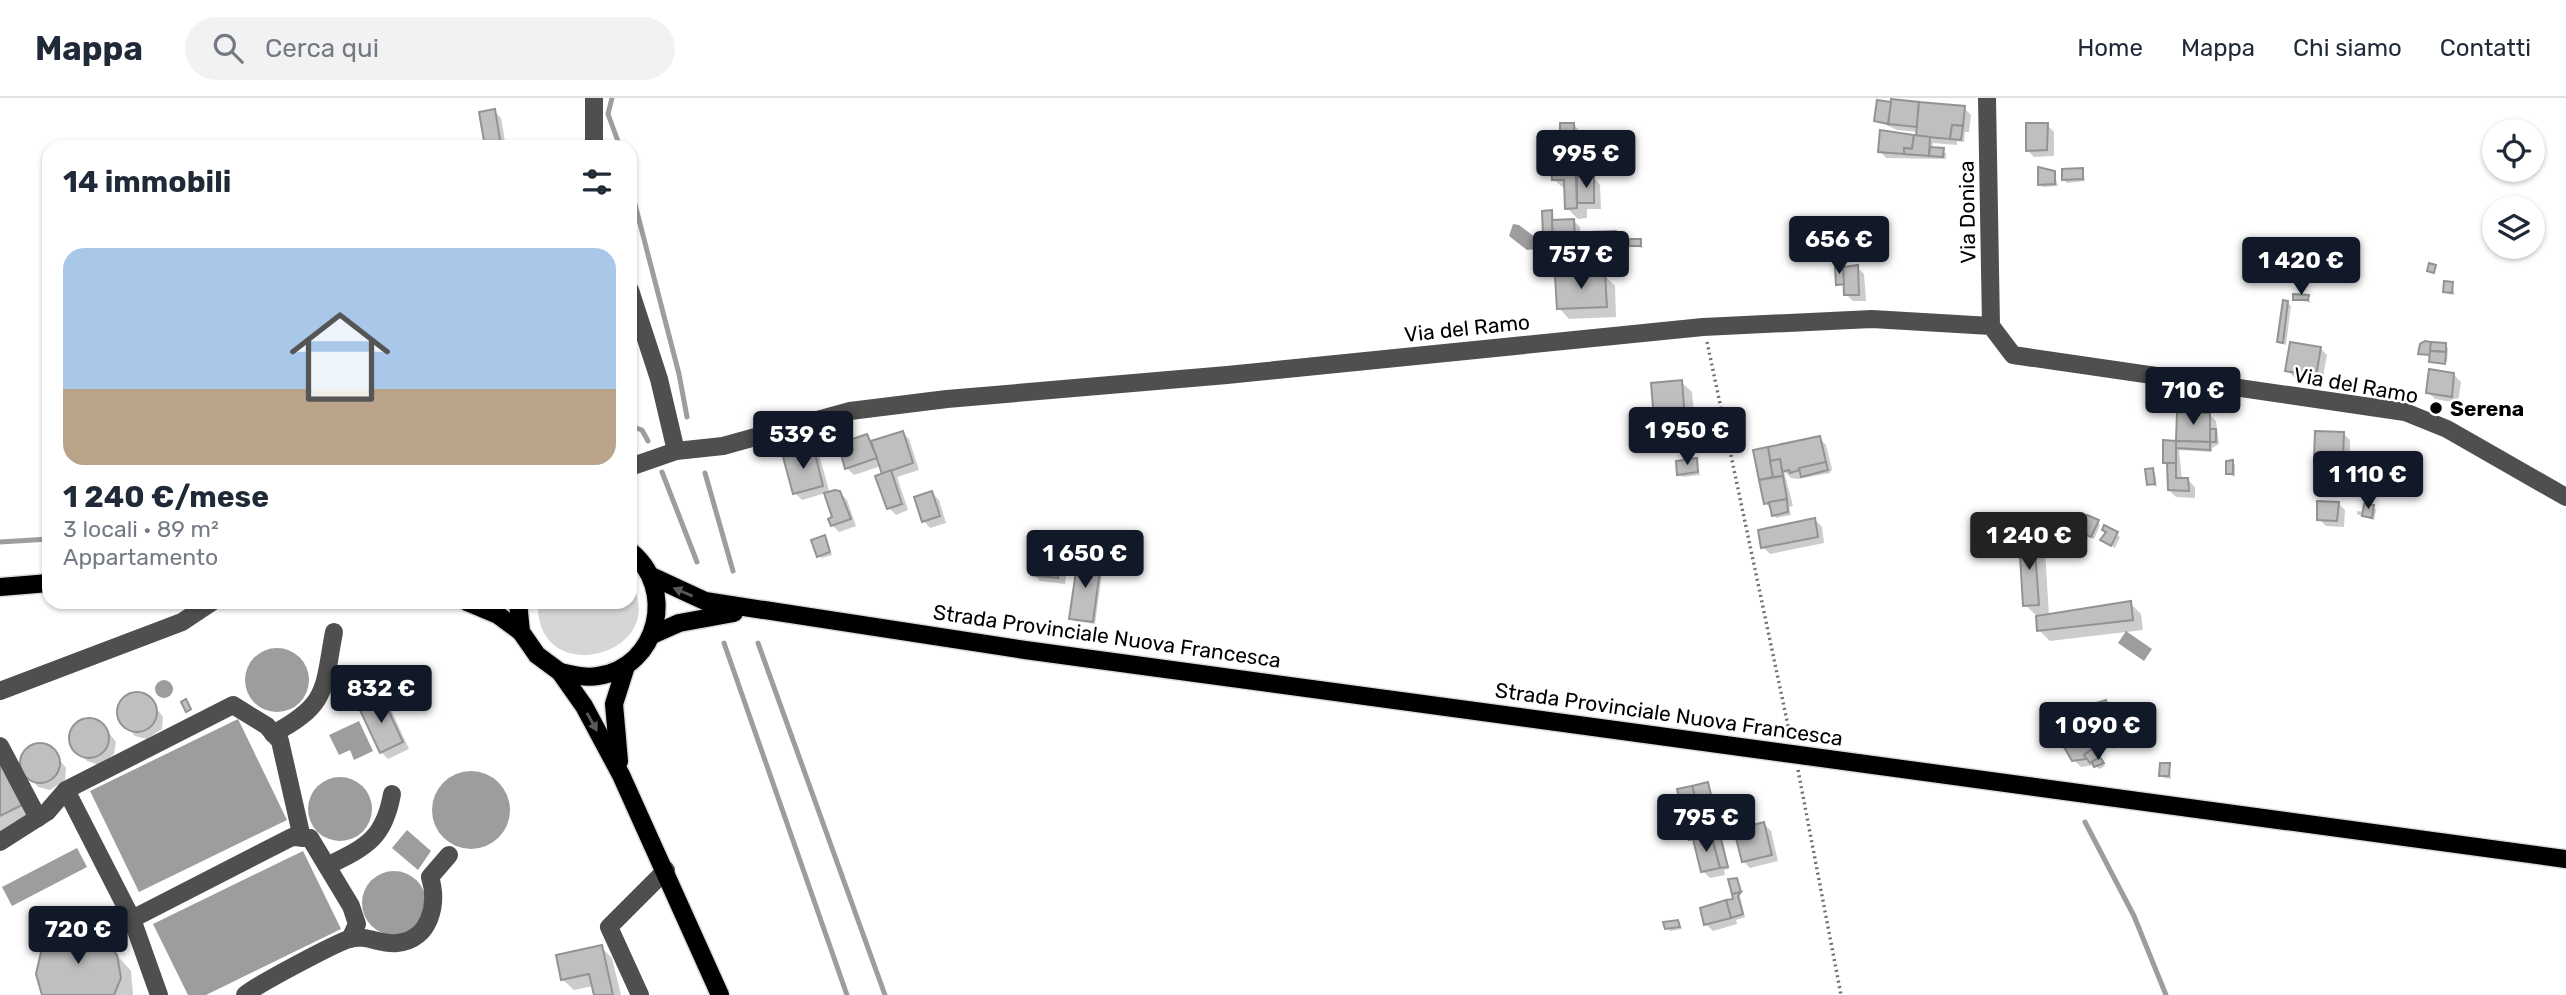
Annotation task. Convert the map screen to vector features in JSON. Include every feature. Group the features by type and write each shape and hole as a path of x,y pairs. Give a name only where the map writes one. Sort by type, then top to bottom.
{"main road":[{"path":"560,672 583,677 600,676 626,666 639,655 652,635 658,599 651,576 637,559"},
{"name":"Strada Provinciale Nuova Francesca","path":"651,576 705,601 1025,650 2566,859"},
{"path":"0,587 42,584"},
{"path":"484,609 498,615 521,632 537,656 560,672 584,706 621,775 666,870 720,995"},
{"path":"518,609 521,632"},
{"name":"Strada Provinciale Nuova Francesca","path":"652,635 679,623 711,615 765,611"},
{"path":"621,775 615,739 614,704 626,666"}],"street":[{"path":"594,98 594,140"},
{"name":"Via Donica","path":"1987,98 1992,326"},
{"path":"637,311 659,379 676,451"},
{"name":"Via del Ramo","path":"637,465 676,451 723,446 850,411 947,399 1227,375 1703,327 1872,319 1992,326 2014,355 2404,412 2447,429 2566,497"},
{"path":"0,691 182,622 202,609"},
{"path":"273,734 304,717 319,700 334,632"},
{"path":"0,842 38,818 66,790 233,705 280,741 302,838"},
{"path":"0,746 38,818"},
{"path":"66,790 132,919 159,995"},
{"path":"327,866 363,848 382,830 392,794"},
{"path":"132,919 292,836 310,838 352,906 357,924 349,939"},
{"path":"245,995 349,939 370,937 398,943 417,935 433,911 435,893 430,877 449,855"},
{"path":"640,995 609,927 666,870"}],"path":[{"path":"1703,327 1794,755 1841,995"}],"shaded area":[{"path":"1513,224 1519,225 1536,238 1536,249 1527,250 1509,236"},
{"path":"637,601 639,607 634,628 620,644 599,653 577,655 557,647 543,630 539,609 637,609"},
{"path":"2126,631 2152,649 2144,661 2118,643"},
{"path":"271,648 283,648 300,657 307,668 307,692 300,703 283,712 271,712 259,707 250,698 245,686 245,674 250,662 259,653"},
{"path":"164,680 170,683 173,689 170,695 164,698 158,695 155,689 158,683"},
{"path":"238,719 287,820 139,892 90,791"},
{"path":"359,721 373,751 354,760 350,750 339,755 329,735"},
{"path":"463,771 479,771 493,777 504,788 510,802 510,818 504,832 493,843 479,849 463,849 449,843 438,832 432,818 432,802 438,788 449,777"},
{"path":"334,777 346,777 363,786 370,797 370,821 363,832 346,841 334,841 322,836 313,827 308,815 308,803 313,791 322,782"},
{"path":"407,830 431,851 418,870 392,848"},
{"path":"77,848 87,867 12,906 2,887"},
{"path":"303,851 341,929 206,995 188,995 153,924"},
{"path":"394,871 417,880 426,903 417,926 394,935 371,926 362,903 371,880"}],"building":[{"path":"1891,99 1919,102 1917,127 1888,124"},
{"path":"1877,100 1891,102 1888,124 1874,121"},
{"path":"1919,102 1965,106 1963,126 1952,125 1950,139 1916,136"},
{"path":"495,109 500,140 484,140 479,112"},
{"path":"1560,123 1574,123 1577,208 1565,209 1564,180 1552,180 1550,136 1560,136"},
{"path":"2026,123 2048,123 2047,150 2026,151"},
{"path":"1952,125 1963,126 1961,140 1950,139"},
{"path":"1880,130 1914,135 1912,149 1904,148 1904,154 1878,152"},
{"path":"1914,135 1930,137 1929,156 1904,154 1904,148 1912,149"},
{"path":"1930,147 1944,148 1943,157 1929,156"},
{"path":"2038,167 2055,171 2055,184 2038,185"},
{"path":"2083,168 2083,179 2062,180 2062,169"},
{"path":"1577,177 1594,177 1594,203 1577,203"},
{"path":"1552,210 1553,237 1543,237 1542,211"},
{"path":"1574,219 1575,239 1553,241 1552,220"},
{"path":"1616,231 1619,259 1599,261 1598,244 1590,244 1589,232"},
{"path":"1629,239 1641,239 1641,246 1629,246"},
{"path":"1571,240 1573,259 1557,260 1556,241"},
{"path":"2429,263 2436,265 2434,273 2427,271"},
{"path":"1858,265 1859,295 1844,295 1843,267"},
{"path":"1835,267 1843,267 1844,284 1836,285"},
{"path":"1605,273 1607,307 1557,309 1555,276"},
{"path":"2444,281 2453,282 2452,293 2443,292"},
{"path":"2293,294 2309,295 2308,300 2293,300"},
{"path":"2283,300 2288,301 2283,343 2277,342"},
{"path":"2290,342 2321,347 2316,376 2285,371"},
{"path":"2431,342 2430,355 2418,354 2420,344"},
{"path":"2431,342 2446,343 2446,352 2430,351"},
{"path":"2430,351 2446,352 2445,364 2429,362"},
{"path":"2429,369 2454,373 2452,397 2426,393"},
{"path":"1682,380 1686,433 1675,435 1675,430 1655,432 1651,383"},
{"path":"1712,410 1714,431 1686,433 1684,412"},
{"path":"2177,412 2210,413 2210,442 2176,441"},
{"path":"2210,429 2216,429 2216,442 2210,442"},
{"path":"903,431 913,463 882,474 871,441"},
{"path":"2315,431 2344,432 2343,459 2314,458"},
{"path":"867,434 877,458 845,469 841,454 853,450 849,440"},
{"path":"1820,436 1826,462 1790,473 1789,470 1782,472 1780,459 1770,461 1768,447"},
{"path":"2163,440 2176,441 2176,463 2163,463"},
{"path":"2176,441 2210,442 2210,450 2176,448"},
{"path":"1768,447 1773,477 1759,480 1753,450"},
{"path":"814,449 823,486 793,494 783,457"},
{"path":"1697,458 1698,472 1677,475 1676,461"},
{"path":"2314,458 2338,459 2337,467 2314,464"},
{"path":"1780,459 1783,476 1773,477 1770,461"},
{"path":"2233,460 2233,474 2226,474 2226,461"},
{"path":"1826,462 1828,470 1801,477 1799,468"},
{"path":"2167,463 2176,463 2176,478 2188,478 2189,491 2168,490"},
{"path":"2153,468 2155,484 2147,485 2145,469"},
{"path":"891,470 902,504 887,509 875,476"},
{"path":"1783,476 1787,499 1764,504 1759,480"},
{"path":"840,491 851,519 831,526 828,519 832,517 824,493"},
{"path":"932,491 940,516 922,522 914,497"},
{"path":"1787,499 1788,512 1772,516 1769,502"},
{"path":"2317,501 2339,502 2337,521 2317,520"},
{"path":"2364,504 2374,505 2372,518 2362,516"},
{"path":"2087,515 2099,520 2091,537 2079,532"},
{"path":"1815,518 1818,537 1761,548 1758,530"},
{"path":"2104,525 2118,532 2111,546 2100,540 2106,532 2102,530"},
{"path":"825,535 830,552 817,557 811,540"},
{"path":"2034,537 2039,605 2023,606 2019,538"},
{"path":"1035,549 1062,552 1058,578 1031,575"},
{"path":"1078,558 1101,562 1093,622 1069,619"},
{"path":"2131,601 2133,620 2037,631 2036,616"},
{"path":"137,692 145,693 151,698 156,704 156,720 151,726 145,731 137,732 129,731 123,726 118,720 117,712 118,704 123,698 129,693"},
{"path":"382,697 403,742 380,753 359,708"},
{"path":"186,699 191,709 186,712 181,702"},
{"path":"2106,700 2109,711 2093,715 2090,705"},
{"path":"2110,717 2115,734 2104,737 2098,721"},
{"path":"89,718 97,719 103,724 108,730 108,746 103,752 97,757 89,758 81,757 75,752 70,746 69,738 70,730 75,724 81,719"},
{"path":"2118,718 2125,741 2118,744 2111,721"},
{"path":"2082,725 2087,733 2064,747 2059,738"},
{"path":"2087,733 2095,747 2084,755 2087,759 2072,761 2064,747"},
{"path":"2115,734 2118,744 2108,747 2104,737"},
{"path":"40,743 48,744 54,749 59,755 59,771 54,777 48,782 40,783 32,782 26,777 21,771 20,763 21,755 26,749 32,744"},
{"path":"2095,747 2100,757 2090,763 2084,755"},
{"path":"2100,757 2104,763 2094,767 2092,762"},
{"path":"0,762 22,805 0,816"},
{"path":"2160,763 2170,763 2169,776 2159,776"},
{"path":"1708,782 1713,803 1706,805 1705,799 1696,800 1692,786"},
{"path":"1692,786 1696,800 1705,799 1706,805 1682,810 1677,789"},
{"path":"1764,822 1772,855 1742,862 1734,830"},
{"path":"1702,826 1704,836 1689,840 1686,829"},
{"path":"1719,832 1728,867 1720,868 1711,835"},
{"path":"1711,835 1720,868 1701,872 1693,839"},
{"path":"1737,878 1741,892 1732,894 1728,879"},
{"path":"1741,892 1738,896 1743,914 1731,918 1726,900 1733,899 1732,894"},
{"path":"1726,900 1731,918 1704,925 1700,908"},
{"path":"1678,920 1680,927 1665,929 1663,922"},
{"path":"75,930 102,938 117,955 121,978 114,995 42,995 36,974 41,952 56,936"},
{"path":"602,945 613,995 594,995 589,974 561,980 556,955"}],"waterway":[{"path":"612,98 608,114 617,140"},
{"path":"637,212 679,374 687,417"},
{"path":"637,428 642,430 648,441"},
{"path":"662,472 697,562"},
{"path":"705,473 733,571"},
{"path":"0,542 42,539"},
{"path":"724,643 847,995"},
{"path":"758,643 885,995"},
{"path":"2085,822 2134,916 2166,995"}],"place":[{"name":"Serena","path":"2436,408"}]}
